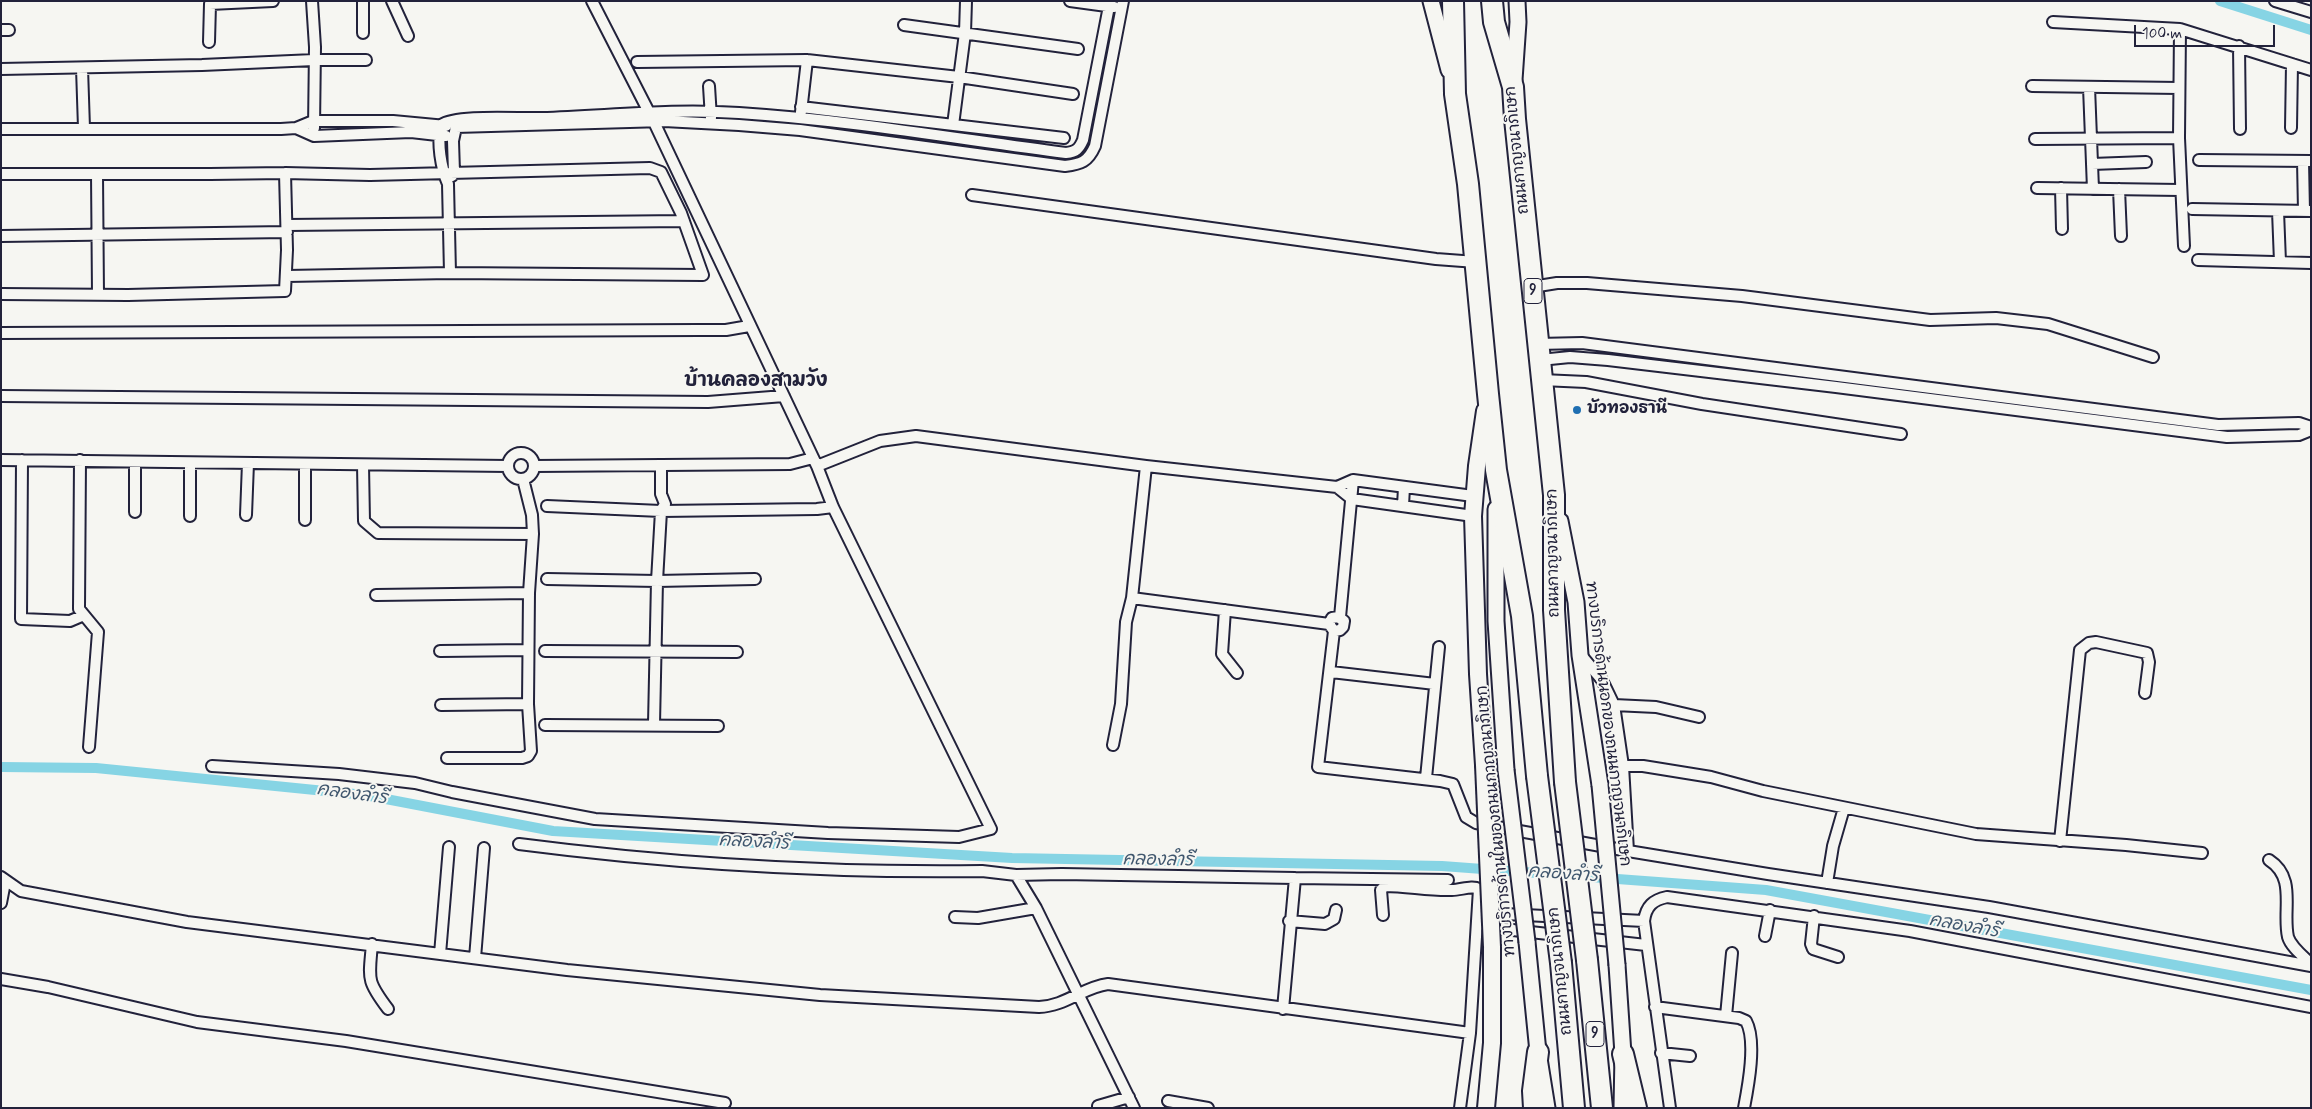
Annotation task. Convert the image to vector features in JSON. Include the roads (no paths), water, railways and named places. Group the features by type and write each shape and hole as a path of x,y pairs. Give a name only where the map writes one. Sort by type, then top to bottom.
{"highway":[{"name":"ถนนกาญจนาภิเษก","path":"1453,1 1455,94 1468,184 1496,470 1522,616 1574,1108"},
{"name":"ถนนกาญจนาภิเษก","path":"1492,1 1494,22 1513,87 1554,495 1554,610 1564,782 1587,960 1602,1108"},
{"path":"1534,1108 1533,1091 1538,1052"},
{"path":"1623,1054 1636,1108"}],"main road":[{"path":"1431,1 1455,94"},
{"path":"1513,87 1518,22 1517,1"},
{"path":"1486,1108 1492,1044 1492,947 1478,674 1473,496 1488,394"},
{"name":"ทางบริการด้านในของถนนกาญจนาภิเษก","path":"1496,470 1496,621 1506,770 1538,1052 1547,1108"},
{"name":"ทางบริการด้านนอกของถนนกาญจนาภิเษก","path":"1554,495 1576,602 1580,655 1600,785 1617,965 1623,1054 1622,1108"},
{"path":"1475,1108 1492,1044"}],"street":[{"path":"209,42 210,4 273,1"},
{"path":"312,1 314,136"},
{"path":"362,33 363,1"},
{"path":"392,1 408,36"},
{"path":"212,766 339,774 415,783 452,792 595,819 828,833 959,837 991,829 833,506 815,462 654,122 592,1"},
{"path":"952,125 965,33 966,1"},
{"path":"1,129 296,128 313,121 410,127 455,132 654,122 800,130 1065,166 1081,164 1090,157 1095,146 1123,5 1070,1"},
{"path":"2275,1 2308,8"},
{"path":"440,130 453,120 599,117 648,111 711,112 801,118 1066,153 1075,152 1080,148 1083,140 1109,4"},
{"path":"2053,22 2180,29 2311,70"},
{"path":"904,25 1078,49"},
{"path":"2180,29 2179,138 2184,246"},
{"path":"2238,46 2240,130"},
{"path":"1,69 366,60"},
{"path":"800,130 807,60"},
{"path":"637,62 807,60 959,77 1073,94"},
{"path":"2291,128 2292,64"},
{"path":"82,68 84,128"},
{"path":"710,86 711,124"},
{"path":"2032,86 2179,88"},
{"path":"2089,87 2093,189"},
{"path":"801,107 1064,138"},
{"path":"296,128 314,136 410,127"},
{"path":"440,130 443,172 448,184 450,273"},
{"path":"448,184 454,172 455,132"},
{"path":"951,150 953,138"},
{"path":"2035,139 2179,138"},
{"path":"2192,209 2307,211 2307,161 2198,160"},
{"path":"2092,164 2146,162"},
{"path":"1,174 285,172 370,174 584,168 659,170 684,222 703,276 450,273 287,276"},
{"path":"1,294 98,295 285,292 287,288 287,229 285,172"},
{"path":"97,174 98,295"},
{"path":"2037,188 2180,190"},
{"path":"2061,188 2062,229"},
{"path":"2119,189 2121,236"},
{"path":"972,195 1436,259 1476,262"},
{"path":"2278,211 2280,262"},
{"path":"1,236 98,235 449,223 684,222"},
{"path":"2198,260 2311,263"},
{"path":"1532,286 1557,282 1586,283 1742,296 1942,321 1996,318 2048,324 2153,357"},
{"path":"1,333 717,330 749,326"},
{"path":"1539,352 1582,343 2218,424 2299,423 2311,428"},
{"path":"1539,352 1836,386 2227,437 2299,434 2311,428"},
{"path":"1542,380 1586,382 1702,404 1901,434"},
{"path":"1,396 708,402 784,396"},
{"path":"534,466 790,464 815,462 880,440 916,436 1146,466 1336,486 1354,480 1473,496"},
{"path":"524,453 529,456 534,466 531,475 523,480 512,476 508,466 513,456 524,453"},
{"path":"1,460 362,466 508,466"},
{"path":"22,460 21,619 70,621 84,615"},
{"path":"80,460 79,609 98,632 88,747"},
{"path":"135,462 135,512"},
{"path":"190,463 190,516"},
{"path":"246,515 248,463"},
{"path":"304,520 305,464"},
{"path":"362,466 364,520 378,533 533,534"},
{"path":"654,724 657,581 661,510 665,504 661,494 661,466"},
{"path":"1113,745 1121,704 1126,622 1132,598 1146,466"},
{"path":"447,758 522,758 528,756 531,751 528,704 528,650 533,534 532,516 523,480"},
{"path":"1354,480 1340,618 1332,618 1331,672 1318,767 1426,778 1453,784 1466,817 1476,824 1647,854 1989,907 2311,965"},
{"path":"1336,486 1352,499 1473,516"},
{"path":"1403,506 1404,487"},
{"path":"547,506 661,510 817,509 833,506"},
{"path":"547,579 657,581 755,579"},
{"path":"376,595 529,592"},
{"path":"1132,598 1225,610 1332,628"},
{"path":"1225,610 1220,649 1224,658 1237,673"},
{"path":"2060,841 2080,650 2089,642 2096,642 2148,654 2149,662 2145,693"},
{"path":"1426,778 1439,647"},
{"path":"440,651 528,650"},
{"path":"545,651 736,652"},
{"path":"1580,655 1602,680 1614,705 1632,851"},
{"path":"1331,672 1434,684"},
{"path":"441,705 528,704"},
{"path":"1614,705 1656,707 1699,717"},
{"path":"545,725 654,724 718,726"},
{"path":"1623,766 1643,766 1711,777 1763,791 1976,834 2126,845 2202,853"},
{"path":"1827,883 1835,839 1844,808"},
{"path":"519,844 603,855 770,868 982,871 1016,875 1062,874 1448,880"},
{"path":"440,954 449,847"},
{"path":"474,958 484,848"},
{"path":"2269,860 2276,864 2286,881 2288,892 2288,938 2311,965"},
{"path":"1016,875 1036,908 1122,1099 1134,1108"},
{"path":"1283,1009 1294,878"},
{"path":"1,903 3,880 21,892 187,922 567,970 820,995 1000,1006 1046,1007 1061,1004 1096,985 1108,984 1470,1033"},
{"path":"1383,915 1381,890 1385,886 1437,890 1478,887 1479,913 1474,949 1470,1033 1460,1108"},
{"path":"1670,1108 1644,921 1647,908 1652,902 1667,896 1910,931 2311,1007"},
{"path":"955,917 978,918 1036,908"},
{"path":"1289,921 1325,924 1334,919 1336,910"},
{"path":"1764,936 1770,910"},
{"path":"1479,913 1644,921"},
{"path":"1814,916 1811,944 1813,949 1838,957"},
{"path":"1478,926 1646,946"},
{"path":"372,944 369,978 371,986 388,1009"},
{"path":"1726,1016 1732,953"},
{"path":"1,979 48,987 197,1022 346,1041 724,1103"},
{"path":"1655,1007 1743,1019 1750,1031 1749,1080 1744,1108"},
{"path":"1661,1053 1690,1056"},
{"path":"1098,1106 1122,1099"},
{"path":"1168,1101 1208,1108"}],"waterway":[{"path":"2220,1 2311,30"},
{"name":"คลองลำรี","path":"1,767 96,768 365,795 553,831 1012,858 1442,866 1766,890 2311,990"}],"place":[{"name":"บัวทองธานี","path":"1577,410"}],"district":[{"name":"บ้านคลองสามวัง","path":"756,382"}]}
